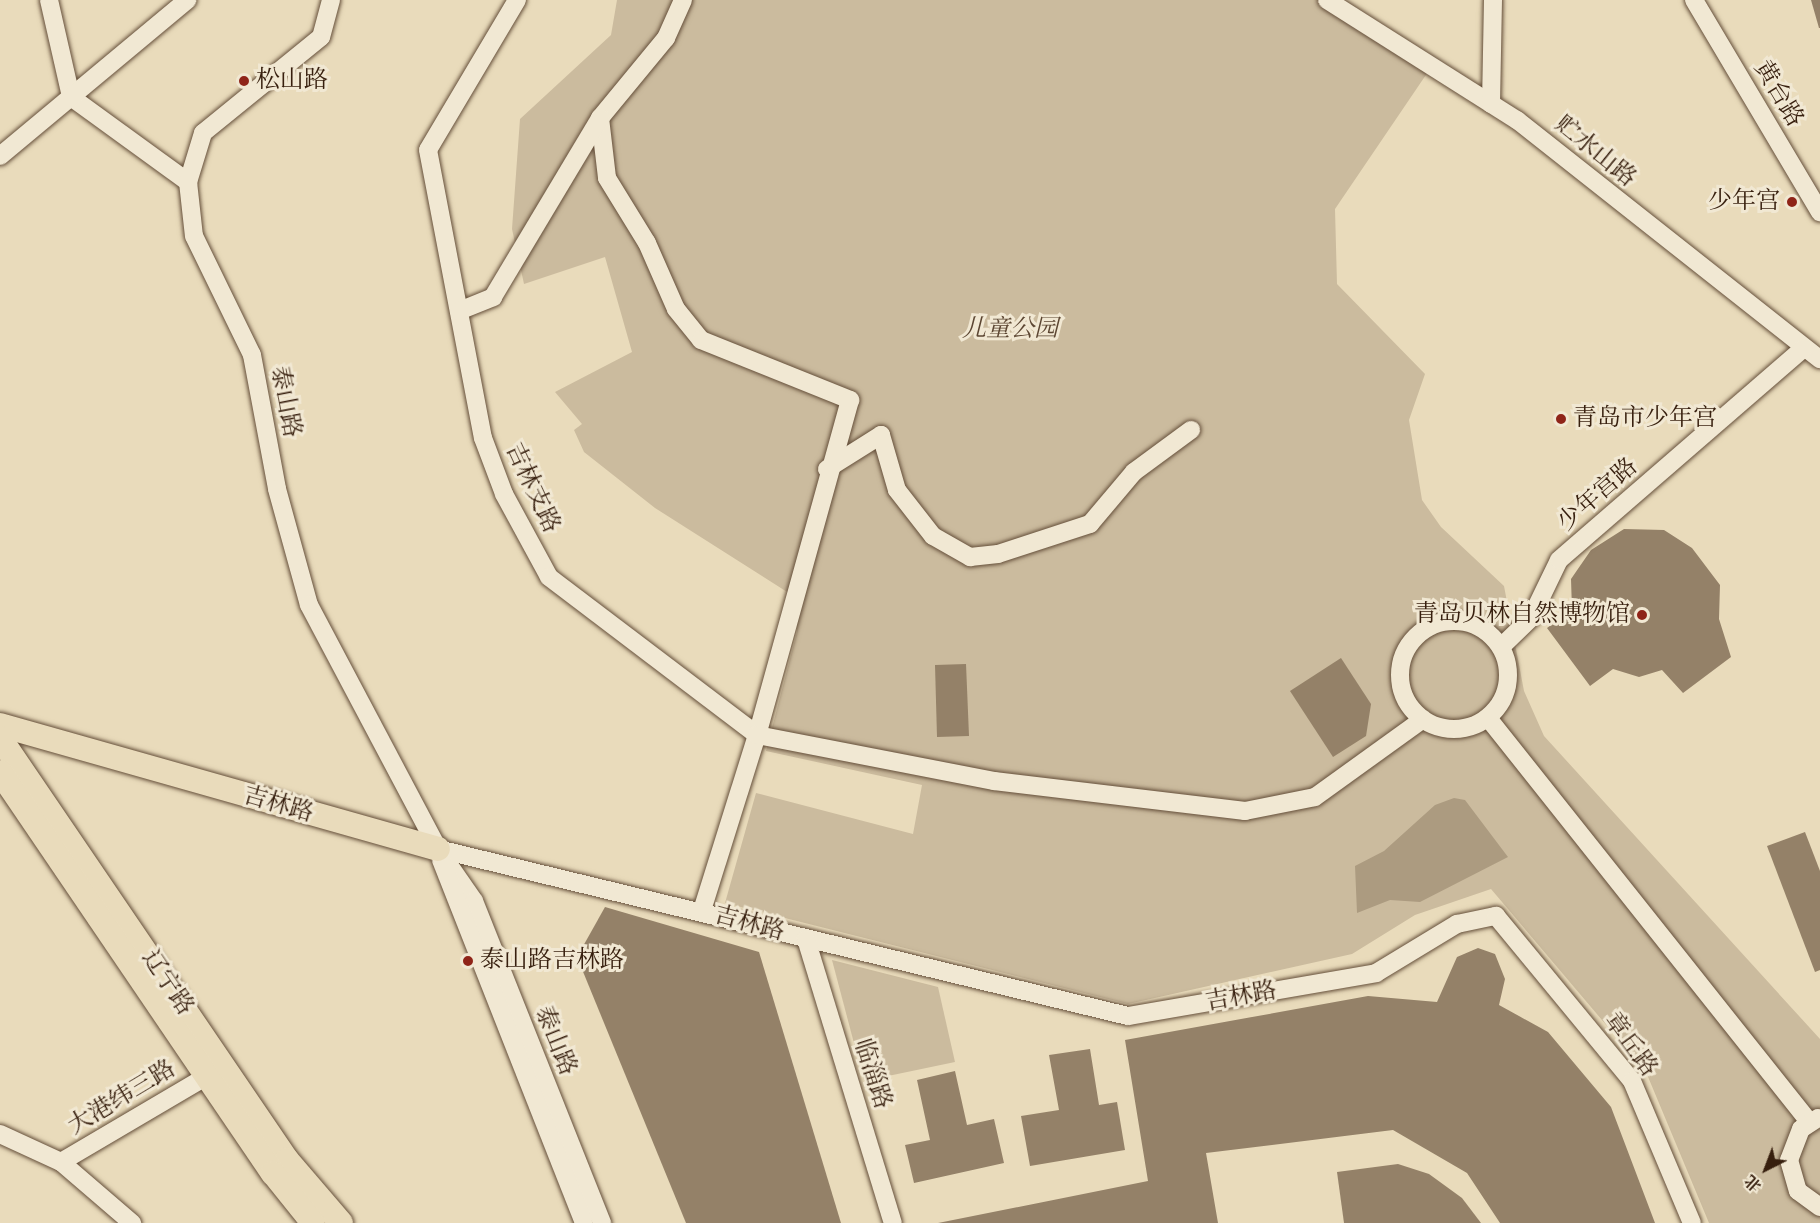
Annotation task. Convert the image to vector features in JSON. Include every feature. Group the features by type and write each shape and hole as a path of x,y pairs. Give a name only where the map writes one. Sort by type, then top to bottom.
{"main road":[{"name":"吉林路","path":"0,724 438,849"},
{"name":"辽宁路","path":"0,738 287,1160 341,1223"},
{"name":"辽宁路","path":"0,772 207,1076 313,1223"}],"street":[{"path":"50,0 71,97 188,182"},
{"path":"0,156 188,0"},
{"name":"泰山路","path":"331,0 321,38 203,133 188,182 194,236 252,355 277,489 309,605 438,849 474,901 602,1223"},
{"name":"吉林支路","path":"517,0 428,150 483,438 504,494 549,577 757,735"},
{"path":"459,310 493,297 600,118 666,38 683,0"},
{"name":"贮水山路","path":"1327,0 1491,104 1803,350 1820,359"},
{"path":"1491,104 1493,0"},
{"name":"黄台路","path":"1694,0 1820,212"},
{"path":"600,118 607,178 647,243 676,309 701,340 850,400 827,469 757,735 702,911"},
{"name":"少年宫路","path":"1501,648 1530,618 1559,560 1803,350"},
{"path":"827,469 881,435 897,490 933,536 970,557 998,554 1090,524 1134,472 1191,430"},
{"path":"1457,621 1474,625 1501,648 1508,677 1506,693 1488,718 1456,729 1422,719 1402,692 1399,674 1411,642 1439,623 1457,621"},
{"path":"1488,718 1815,1120 1792,1143 1791,1176 1798,1191 1820,1207"},
{"path":"757,735 994,781 1245,811 1315,797 1422,719"},
{"name":"泰山路","path":"438,849 448,888 584,1223"},
{"name":"吉林路","path":"438,849 702,911 806,939 1128,1016 1376,973 1457,924 1496,916"},
{"name":"章丘路","path":"1496,916 1632,1081 1692,1223"},
{"name":"临淄路","path":"806,939 893,1223"},
{"name":"大港纬三路","path":"61,1162 207,1076"},
{"path":"0,1134 61,1162 132,1223"}],"green space":[{"name":"儿童公园","path":"617,0 1327,0 1432,66 1335,209 1337,284 1425,374 1409,420 1422,500 1441,527 1504,586 1524,691 1544,736 1820,1039 1820,1223 1709,1223 1646,1072 1491,889 1415,915 1352,954 1128,1004 725,903 756,793 913,834 922,785 766,751 797,632 795,597 655,508 584,452 574,430 582,424 555,392 632,352 605,257 524,284 512,229 520,119 611,35"},
{"path":"832,960 938,987 955,1062 864,1081"}],"shaded area":[{"path":"1454,798 1465,800 1508,857 1420,902 1390,900 1357,913 1355,866 1384,851 1435,805"}],"building":[{"path":"1811,0 1820,0 1820,28 1819,28"},
{"name":"青岛贝林自然博物馆","path":"1624,529 1664,530 1692,548 1720,585 1719,619 1731,657 1683,693 1662,670 1639,677 1613,669 1590,686 1547,628 1572,610 1571,579 1591,550"},
{"path":"1341,658 1371,704 1366,736 1333,757 1290,691"},
{"path":"966,664 969,736 937,737 935,665"},
{"path":"1805,832 1820,871 1820,970 1815,972 1767,846"},
{"path":"605,907 759,952 841,1223 686,1223 577,957"},
{"path":"1478,948 1495,954 1505,979 1499,1005 1548,1032 1611,1107 1655,1223 1500,1223 1467,1173 1393,1130 1206,1153 1218,1223 938,1223 1148,1181 1125,1040 1368,996 1437,1002 1457,957"},
{"path":"1090,1049 1099,1105 1117,1102 1125,1150 1030,1166 1021,1116 1059,1110 1049,1055"},
{"path":"955,1071 967,1125 994,1119 1004,1163 914,1183 905,1145 930,1140 917,1080"},
{"path":"1398,1164 1429,1174 1462,1198 1481,1223 1344,1223 1337,1172"}],"place":[{"name":"松山路","path":"244,81"},
{"name":"少年宫","path":"1792,202"},
{"name":"青岛市少年宫","path":"1561,419"},
{"name":"青岛贝林自然博物馆","path":"1642,615"},
{"name":"泰山路吉林路","path":"468,961"}]}
